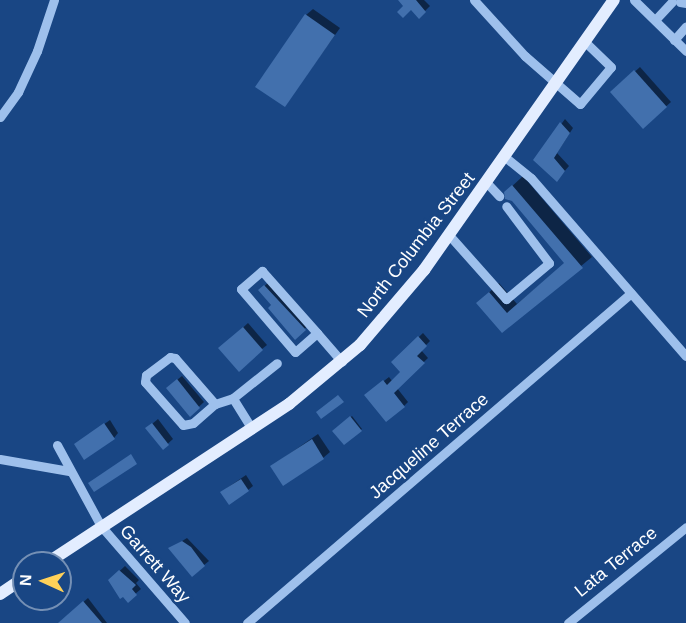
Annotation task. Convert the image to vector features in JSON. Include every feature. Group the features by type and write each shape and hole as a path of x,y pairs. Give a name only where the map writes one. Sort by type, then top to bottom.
{"main road":[{"name":"North Columbia Street","path":"65,551 252,429 342,362 378,327 487,183 614,0"}],"street":[{"path":"0,117 18,92 37,51 54,0"},
{"path":"474,0 525,56 580,104 611,67 584,41"},
{"path":"634,0 686,51"},
{"path":"655,20 680,2"},
{"path":"674,40 686,26"},
{"path":"505,157 531,178 686,356"},
{"path":"487,183 499,196"},
{"path":"449,235 506,299 549,263 506,206"},
{"path":"317,333 296,352 241,289 262,271 317,333 342,362"},
{"name":"Jacqueline Terrace","path":"247,623 631,293"},
{"path":"215,404 175,358 170,357 146,375 145,382 183,425 193,423 215,404 233,398 277,363"},
{"path":"233,398 252,429"},
{"name":"Garrett Way","path":"57,445 69,471 101,526 185,623"},
{"path":"0,459 69,471"},
{"name":"Lata Terrace","path":"568,623 686,527"}],"building":[{"path":"398,0 416,0 426,12 419,19 411,10 403,18 397,12 403,6"},
{"path":"305,14 335,35 285,107 255,87"},
{"path":"634,70 667,107 643,129 610,92"},
{"path":"560,122 570,133 554,158 565,171 557,182 533,160"},
{"path":"512,185 583,268 502,333 476,303 489,292 507,313 564,263 512,201 505,199 504,192"},
{"path":"264,285 306,330 295,340 268,308 271,305 258,290"},
{"path":"243,327 263,350 239,372 218,348"},
{"path":"418,336 427,346 417,356 425,363 394,393 405,407 386,422 364,395 383,380 387,385 400,372 391,362"},
{"path":"177,379 200,408 190,417 166,388"},
{"path":"338,395 344,402 321,419 316,412"},
{"path":"350,416 362,431 344,445 332,431"},
{"path":"104,423 115,439 84,460 74,444"},
{"path":"152,423 169,445 163,450 145,428"},
{"path":"312,439 324,459 283,486 270,466"},
{"path":"131,454 137,464 94,492 88,483"},
{"path":"241,479 249,491 229,505 220,492"},
{"path":"182,541 191,547 205,566 192,577 168,548"},
{"path":"119,570 136,585 132,589 137,595 128,603 123,597 120,599 108,580"},
{"path":"83,601 102,623 58,623"}]}
